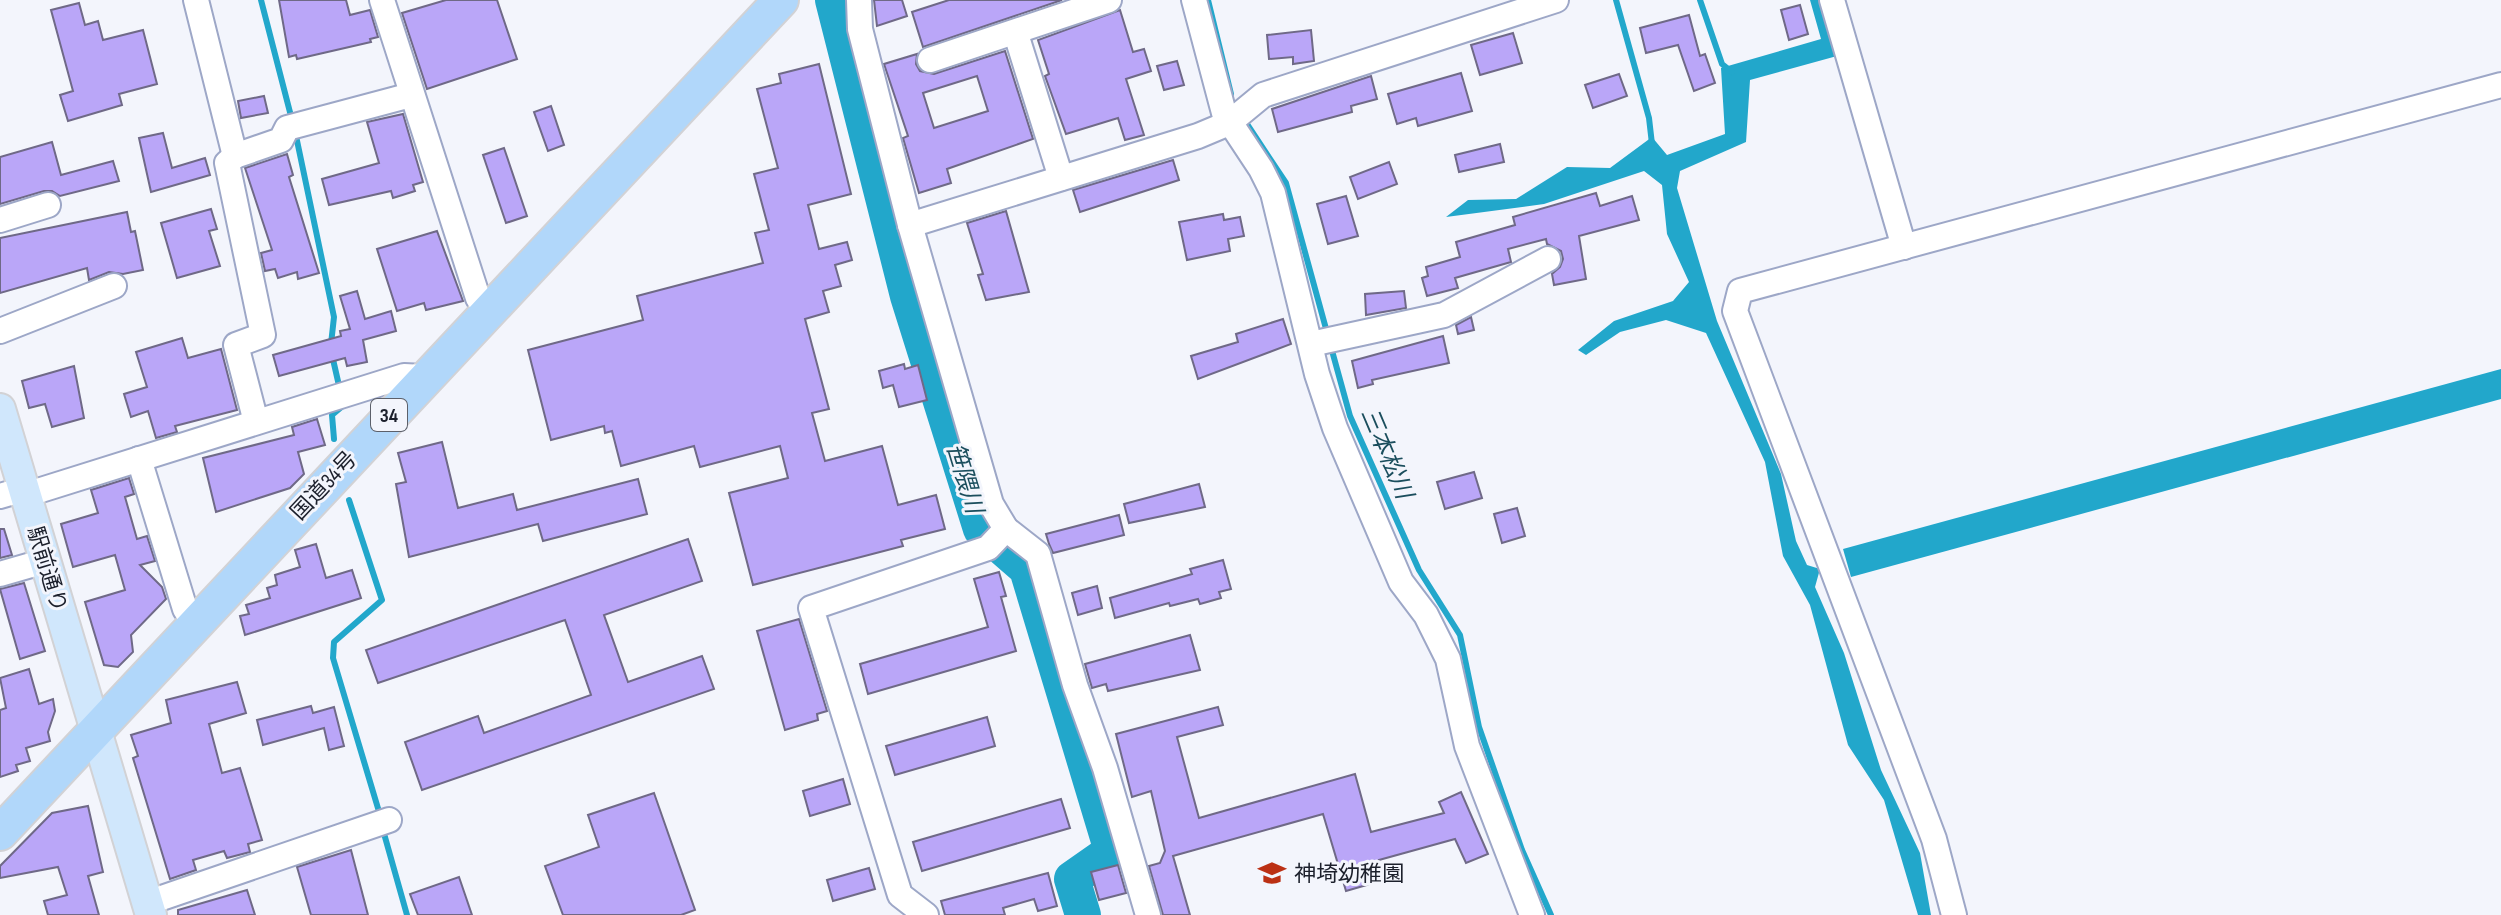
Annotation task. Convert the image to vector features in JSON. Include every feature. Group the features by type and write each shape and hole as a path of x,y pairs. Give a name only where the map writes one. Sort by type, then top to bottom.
{"highway":[{"name":"国道34号","path":"0,833 424,377 781,0"}],"main road":[{"name":"駅前通り","path":"0,409 16,493 45,561 149,909"}],"street":[{"path":"196,0 235,156"},
{"path":"382,0 478,298 487,310"},
{"path":"859,0 860,29 910,225 991,504 1006,529 1038,554 1075,685 1105,768 1148,915"},
{"path":"930,60 1016,34 1109,0"},
{"path":"1194,0 1238,116 1273,193 1335,428 1401,582 1426,615 1448,659 1467,746 1532,915"},
{"path":"910,225 1061,178 1238,116 1263,95 1556,0"},
{"path":"1832,0 1904,247"},
{"path":"1016,34 1061,178"},
{"path":"1954,915 1934,839 1735,311 1740,291 2501,85"},
{"path":"256,422 236,345 263,335 227,163 235,156 281,140 294,126 411,95"},
{"path":"0,220 48,205"},
{"path":"1311,344 1444,315 1548,259"},
{"path":"0,331 114,286"},
{"path":"16,493 139,459 404,376 424,377"},
{"path":"139,459 185,609 195,623"},
{"path":"926,915 900,895 811,608 988,548 1006,529"},
{"path":"0,574 45,561"},
{"path":"149,909 380,824"}],"water":[{"path":"1810,0 1821,0 1837,56 1750,80 1746,142 1680,171 1677,188 1717,321 1781,474 1796,541 1807,565 1820,569 1815,587 1844,653 1881,770 1920,853 1931,915 1918,915 1884,800 1848,745 1810,605 1783,556 1765,462 1706,333 1666,320 1620,332 1586,355 1578,350 1614,321 1673,301 1689,282 1667,234 1662,185 1644,171 1544,204 1446,217 1468,200 1516,199 1567,167 1610,168 1652,137 1667,155 1725,134 1721,68 1821,39"},
{"path":"2501,369 2501,399 1851,577 1843,549"}],"building":[{"path":"279,0 346,0 350,15 370,10 378,37 370,39 371,42 297,59 296,55 289,57"},
{"path":"446,0 497,0 517,59 427,89 402,13"},
{"path":"874,0 902,0 907,16 877,26"},
{"path":"949,0 1062,0 923,47 912,12"},
{"path":"79,3 85,25 98,21 103,40 143,30 157,84 119,94 122,105 68,121 60,95 73,91 51,10"},
{"path":"1800,5 1808,34 1789,40 1781,10"},
{"path":"1120,10 1133,52 1144,49 1151,71 1126,79 1144,135 1125,140 1118,118 1066,134 1045,76 1049,74 1038,40"},
{"path":"1689,15 1700,56 1705,54 1715,83 1694,91 1678,45 1646,53 1640,28"},
{"path":"1311,30 1314,61 1293,64 1293,57 1269,59 1267,35"},
{"path":"1513,33 1522,63 1480,75 1471,45"},
{"path":"1005,51 1033,139 947,169 951,183 919,193 903,138 908,136 884,64 917,54 916,64 920,71 934,74","holes":["977,76 988,111 934,128 923,93"]},
{"path":"1177,61 1184,85 1164,90 1157,66"},
{"path":"819,64 851,194 808,205 819,249 847,242 852,260 835,265 841,286 823,291 829,312 805,319 829,409 812,413 825,461 882,446 898,505 936,495 945,529 901,540 903,546 753,585 729,493 788,478 780,446 700,467 694,446 621,466 612,431 605,433 604,426 551,440 528,350 643,320 637,296 763,263 755,233 769,230 754,174 778,168 757,89 781,83 779,74"},
{"path":"1461,73 1472,111 1418,126 1416,118 1397,124 1388,94"},
{"path":"1619,74 1627,96 1593,108 1585,85"},
{"path":"1371,76 1377,99 1351,106 1352,112 1278,132 1272,109"},
{"path":"264,96 268,113 241,118 238,101"},
{"path":"551,106 564,145 548,151 534,112"},
{"path":"403,114 423,182 413,185 415,191 393,198 391,191 329,205 322,179 379,163 367,122"},
{"path":"163,133 172,168 205,158 210,175 151,192 139,138"},
{"path":"52,142 61,175 113,161 119,181 60,196 44,191 0,204 0,157"},
{"path":"1500,144 1504,162 1459,172 1455,155"},
{"path":"504,148 527,216 506,223 483,155"},
{"path":"287,154 293,175 289,177 319,273 298,279 297,272 278,278 275,269 265,271 261,253 272,250 245,168"},
{"path":"1173,160 1179,180 1080,212 1073,190"},
{"path":"1389,162 1397,184 1358,199 1350,177"},
{"path":"1596,193 1600,206 1632,196 1639,220 1579,236 1586,279 1554,285 1552,274 1563,259 1561,251 1547,244 1546,239 1508,249 1511,262 1455,278 1458,288 1427,296 1422,278 1428,276 1426,267 1460,257 1456,242 1515,225 1513,217"},
{"path":"1346,196 1358,236 1328,244 1317,204"},
{"path":"211,209 217,229 209,231 220,266 177,278 161,223"},
{"path":"1006,211 1029,292 986,300 978,275 983,274 967,223"},
{"path":"127,212 131,232 135,231 143,270 123,274 109,272 89,280 87,268 0,293 0,238"},
{"path":"1223,214 1224,220 1240,217 1244,236 1228,239 1230,251 1187,260 1179,222"},
{"path":"437,231 463,301 426,310 424,303 397,311 377,249"},
{"path":"357,291 365,319 391,311 396,331 363,340 367,362 347,366 345,358 279,376 273,355 341,336 340,331 350,329 340,296"},
{"path":"1404,291 1406,308 1366,315 1365,294"},
{"path":"1471,317 1474,330 1458,334 1456,325"},
{"path":"1283,319 1291,344 1198,379 1191,356 1238,342 1236,334"},
{"path":"1443,336 1449,363 1372,380 1373,384 1358,388 1352,361"},
{"path":"182,338 188,358 221,349 237,410 175,426 177,432 156,438 148,411 131,417 124,394 147,387 136,352"},
{"path":"904,364 905,369 918,365 927,400 899,407 893,385 883,388 879,371"},
{"path":"74,366 84,418 52,427 45,404 29,408 22,381"},
{"path":"317,419 325,445 298,452 304,474 290,488 216,512 203,458 294,435 292,427"},
{"path":"442,442 458,508 513,494 517,510 638,479 647,514 543,541 538,524 409,557 396,484 406,482 398,453"},
{"path":"1474,472 1482,498 1445,509 1437,482"},
{"path":"129,478 134,494 125,497 137,539 147,536 155,561 140,565 162,587 166,599 131,635 133,652 118,667 104,665 85,602 125,590 115,555 73,567 61,524 98,513 91,490"},
{"path":"1199,484 1205,507 1129,523 1124,504"},
{"path":"1517,508 1525,536 1502,543 1494,514"},
{"path":"1119,515 1124,535 1053,553 1046,534"},
{"path":"0,529 4,529 12,555 0,558"},
{"path":"688,539 702,581 604,615 628,682 702,656 714,689 422,790 405,742 478,716 484,733 591,695 565,620 378,683 366,650"},
{"path":"316,544 326,578 352,570 361,598 245,635 240,616 249,614 246,605 270,598 267,588 277,585 275,575 300,567 295,550"},
{"path":"1223,560 1231,589 1219,592 1221,598 1200,604 1198,599 1170,606 1169,603 1115,618 1110,598 1192,574 1190,569"},
{"path":"999,572 1006,596 1001,597 1016,651 868,694 860,664 988,627 974,579"},
{"path":"24,583 45,651 20,659 0,589"},
{"path":"1097,586 1102,608 1078,615 1072,593"},
{"path":"799,619 827,711 817,714 818,720 785,730 757,631"},
{"path":"1190,635 1200,670 1108,691 1106,684 1092,688 1085,664"},
{"path":"29,669 39,704 53,699 55,711 48,732 50,741 26,748 30,761 16,765 18,771 0,777 0,710 6,708 0,678"},
{"path":"237,682 246,713 209,724 222,773 240,768 262,840 248,844 250,852 227,858 224,851 193,860 196,870 170,879 133,758 138,756 131,735 171,723 166,700"},
{"path":"311,706 313,713 334,707 344,746 329,750 324,728 263,745 257,720"},
{"path":"1218,707 1223,725 1177,737 1199,818 1355,774 1371,832 1444,813 1439,802 1461,792 1488,854 1466,863 1455,839 1379,860 1384,880 1346,891 1323,814 1173,856 1190,915 1163,915 1149,866 1160,863 1165,851 1151,791 1132,797 1116,734"},
{"path":"987,717 995,746 895,775 886,746"},
{"path":"843,779 850,804 810,816 803,791"},
{"path":"654,793 695,910 681,915 563,915 545,866 599,847 588,815"},
{"path":"1061,799 1070,828 922,871 913,842"},
{"path":"88,806 103,872 88,876 99,915 48,915 44,901 67,895 58,867 0,878 0,866 52,813"},
{"path":"351,850 368,915 311,915 297,867"},
{"path":"1118,865 1126,893 1099,900 1091,872"},
{"path":"869,868 875,889 833,901 827,880"},
{"path":"1048,873 1057,906 1038,911 1034,899 1003,908 1005,915 945,915 941,901"},
{"path":"459,877 472,915 418,915 410,894"},
{"path":"247,890 255,915 178,915 178,910"}],"waterway":[{"path":"261,0 292,120"},
{"name":"笹隈川","path":"833,0 908,296 981,529 1027,569 1112,851 1072,879 1083,915"},
{"name":"三本松川","path":"1208,0 1231,94"},
{"path":"1616,0 1649,118 1652,144"},
{"path":"1700,0 1722,64 1732,72"},
{"name":"三本松川","path":"1243,118 1286,183 1328,336"},
{"path":"295,131 334,317 331,344"},
{"name":"三本松川","path":"1331,347 1350,416 1419,570 1460,635 1479,727 1522,850 1551,915"},
{"path":"332,355 340,390"},
{"path":"334,439 332,415 345,404"},
{"path":"349,500 382,600 334,642 333,658 380,815"},
{"path":"383,830 407,915"}],"place":[{"name":"神埼幼稚園","path":"1272,873"}]}
